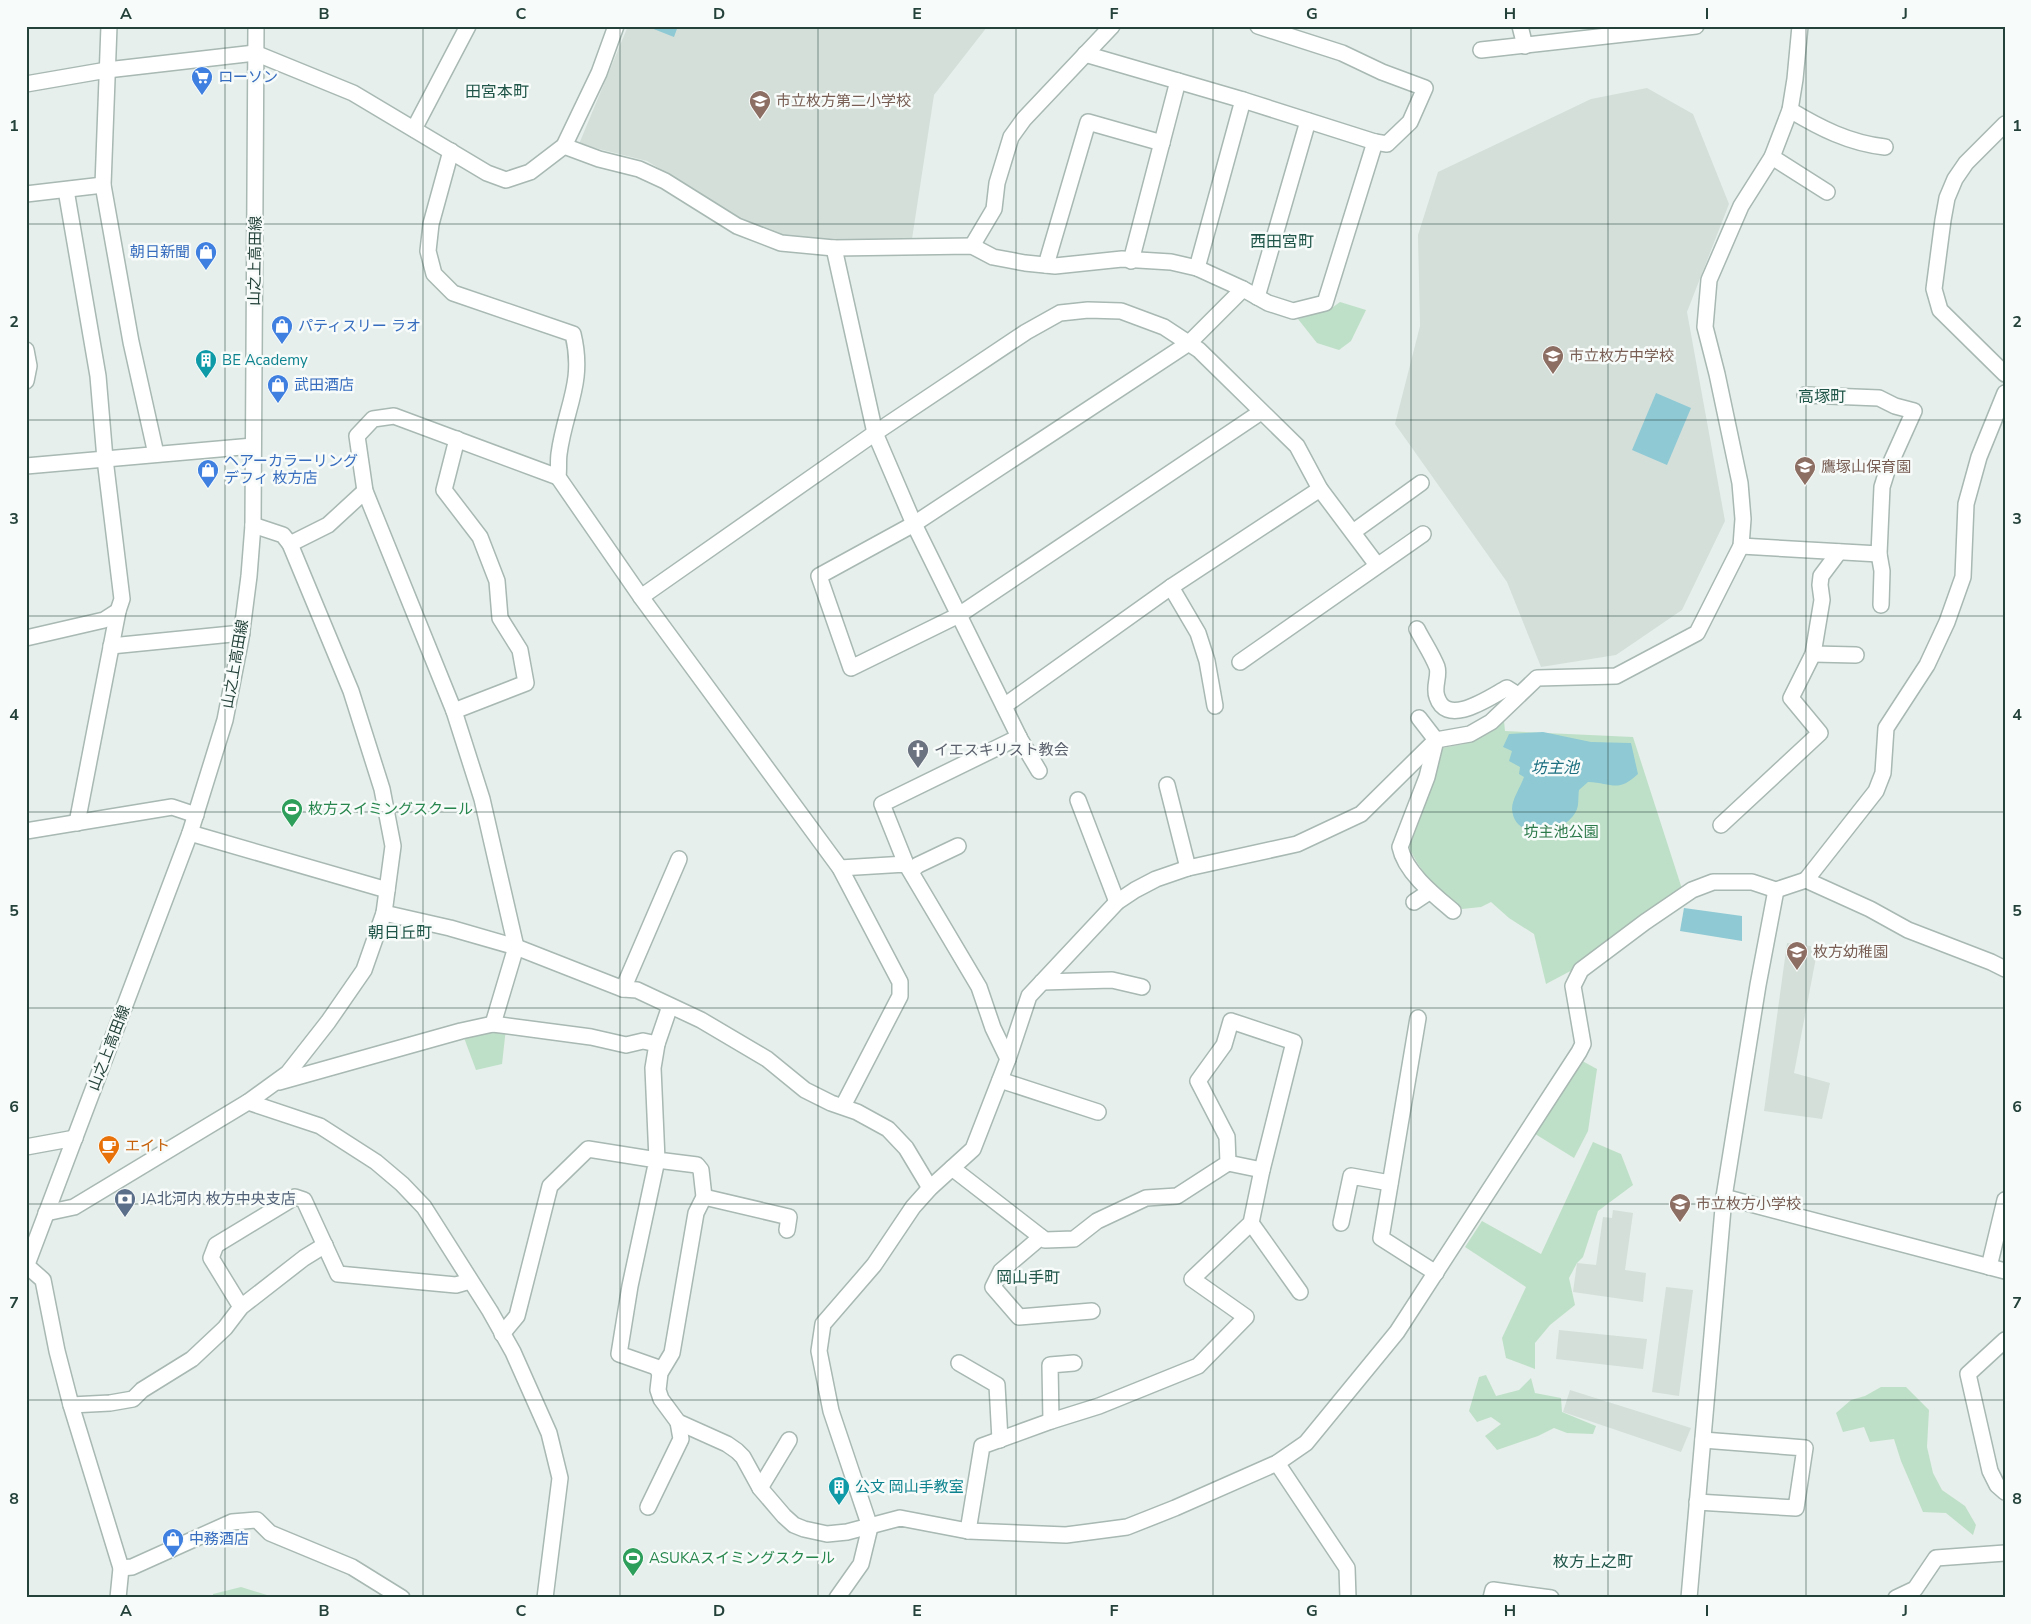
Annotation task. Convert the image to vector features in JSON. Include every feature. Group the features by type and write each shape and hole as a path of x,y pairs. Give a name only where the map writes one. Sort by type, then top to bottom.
{"street":[{"path":"110,26 103,185 131,342 156,454"},
{"name":"山之上高田線","path":"26,1266 190,833 225,720 242,633 253,525 256,26"},
{"path":"414,129 468,26"},
{"path":"26,84 108,70 255,53 353,93 487,172 506,180 530,172 564,146 599,73 616,26"},
{"path":"972,246 994,209 997,182 1011,137 1024,119 1112,26"},
{"path":"1085,54 1243,100 1376,142 1387,144 1410,122 1425,88 1382,72 1342,53 1258,26"},
{"path":"1520,26 1525,46"},
{"path":"1481,50 1696,26"},
{"path":"837,1598 861,1564 870,1527 830,1411 819,1351 823,1324 874,1265 913,1208 930,1188 973,1149 1008,1059 1029,996 1117,902 1135,890 1156,879 1188,868 1297,844 1361,814 1436,740 1470,734 1491,722 1537,678 1616,676 1697,633 1741,546 1743,519 1740,483 1717,374 1705,328 1709,280 1741,206 1772,157 1790,110 1796,79 1800,26"},
{"path":"1131,261 1178,81"},
{"path":"1197,268 1243,100"},
{"path":"1790,110 1828,132 1868,145 1885,147"},
{"path":"1257,297 1308,121"},
{"path":"1046,265 1088,122 1162,143"},
{"path":"2005,124 1966,163 1954,179 1947,198 1943,220 1934,289 1940,310 2005,374"},
{"path":"564,146 600,160 638,169 665,181 737,226 781,243 834,248 972,246 993,257 1025,264 1046,265 1122,259 1172,262 1197,268 1257,297 1293,311 1325,303 1376,142"},
{"path":"451,150 430,224 428,251 434,274 453,293 573,334 577,350 577,380 559,453 558,477"},
{"path":"1772,157 1827,192"},
{"path":"26,194 103,185"},
{"path":"66,190 98,376 105,459 122,599 111,646 77,823"},
{"path":"834,248 875,432 914,524 1019,737 1039,771"},
{"path":"1243,289 1189,343 914,524 819,576 851,668 959,615 1260,412"},
{"path":"641,597 875,432 1026,332 1060,313 1088,310 1121,311 1164,327 1199,350 1296,446 1320,489 1378,565"},
{"path":"26,350 29,366 26,381"},
{"path":"678,1422 727,1444 737,1451 760,1488 794,1525 827,1534 870,1527 900,1518 968,1531 1066,1535 1127,1526 1175,1508 1277,1463 1306,1443 1397,1332 1579,1052 1583,1044 1573,986 1581,970 1692,890 1713,882 1726,881 1752,882 1776,890 1806,880 1876,791 1883,773 1886,728 1927,665 1947,622 1964,577 1966,504 1979,457 2005,393"},
{"path":"1805,395 1879,398 1895,406 1914,411 1887,471 1882,487 1881,605"},
{"path":"493,1024 516,947 482,799 454,711 365,491 357,436 373,419 394,416 558,477 641,597 840,868 900,982 900,996 843,1106"},
{"path":"454,711 526,683 520,650 500,618 497,581 480,537 444,490 457,439"},
{"path":"26,466 253,446"},
{"path":"1352,532 1420,483"},
{"path":"1004,706 1171,587 1320,489"},
{"path":"290,544 328,525 365,491"},
{"path":"46,1213 74,1208 248,1102 288,1073 328,1022 364,970 384,913 393,846 382,789 351,691 290,544 284,535 253,525"},
{"path":"1240,662 1423,534"},
{"path":"1741,546 1880,554"},
{"path":"1721,825 1820,733 1791,698 1813,654 1822,600 1820,585 1822,576 1838,552"},
{"path":"1171,587 1198,633 1207,661 1215,706"},
{"path":"26,638 104,620 118,612"},
{"path":"1417,629 1438,669 1435,686 1436,697 1440,704 1454,711 1467,710 1507,688 1518,695"},
{"path":"111,646 242,633"},
{"path":"1813,654 1856,655"},
{"path":"1419,718 1436,740"},
{"path":"1008,1059 992,1028 979,987 908,867 882,804 1019,737"},
{"path":"1436,740 1427,777 1400,847 1402,856 1429,892 1454,911"},
{"path":"1166,785 1188,868"},
{"path":"1078,800 1117,902"},
{"path":"26,831 172,807 196,815"},
{"path":"190,833 387,890"},
{"path":"840,868 908,867 918,865 958,846"},
{"path":"623,989 679,859"},
{"path":"1806,880 1870,909 1908,930 1991,962 2005,970"},
{"path":"1689,1598 1724,1197 1758,985 1776,890"},
{"path":"1414,902 1429,892"},
{"path":"384,913 450,928 516,947 623,989 637,990 701,1020 766,1059 805,1090 831,1104 843,1106 888,1129 906,1148 930,1188"},
{"path":"1042,982 1112,980 1142,987"},
{"path":"660,1373 656,1368 619,1354 628,1293 657,1160 653,1068 657,1044 670,1006"},
{"path":"1418,1018 1381,1238 1436,1273"},
{"path":"968,1531 982,1446 1051,1420 1099,1406 1198,1366 1246,1317 1192,1279 1251,1224 1262,1170 1294,1042 1231,1021 1224,1045 1198,1081 1227,1137 1228,1163"},
{"path":"273,1084 461,1031 493,1024 591,1037 626,1045 643,1041 657,1044"},
{"path":"1000,1080 1098,1112"},
{"path":"248,1102 320,1126 376,1162 402,1184 424,1207 513,1352 549,1433 560,1478 545,1598"},
{"path":"26,1147 75,1138"},
{"path":"502,1334 517,1316 550,1186 588,1149 697,1165 702,1170 704,1197 696,1213 672,1353 660,1373 658,1390 661,1399 678,1422 681,1439 648,1507"},
{"path":"952,1168 1045,1240 1074,1239 1097,1221 1146,1198 1177,1196 1228,1163 1262,1170"},
{"path":"1341,1222 1351,1176 1390,1183"},
{"path":"704,1197 789,1217"},
{"path":"1724,1197 2005,1271"},
{"path":"241,1307 211,1258 216,1245 295,1198 304,1200 338,1274 456,1285 470,1281"},
{"path":"1989,1267 2005,1200"},
{"path":"1251,1224 1300,1292"},
{"path":"1040,1237 1001,1271 993,1287 1019,1317 1092,1311"},
{"path":"72,1405 110,1403 133,1398 142,1390 192,1359 226,1328 241,1307 304,1258 325,1245"},
{"path":"26,1266 43,1280 72,1405 121,1568 118,1598"},
{"path":"2005,1340 1968,1374 1990,1471 1997,1485 2005,1492"},
{"path":"959,1363 996,1385 1000,1440"},
{"path":"1051,1420 1050,1365 1074,1363"},
{"path":"760,1488 789,1440"},
{"path":"1697,1502 1796,1508 1805,1448 1703,1440"},
{"path":"1277,1463 1346,1568 1348,1598"},
{"path":"121,1568 132,1567 232,1522 245,1519 257,1520 270,1533 352,1567 402,1598"},
{"path":"1898,1597 1915,1589 1936,1558 2005,1553"},
{"path":"1491,1598 1493,1590 1551,1598"},
{"path":"1898,1597 1919,1598"}],"shaded area":[{"name":"市立枚方第二小学校","path":"628,26 987,27 934,95 912,239 841,242 786,236 740,218 647,161 579,144"},
{"name":"市立枚方中学校","path":"1647,88 1693,114 1729,204 1687,312 1725,521 1682,610 1616,655 1541,667 1507,582 1395,424 1420,326 1418,235 1438,172 1591,99"},
{"path":"1787,943 1818,947 1794,1073 1830,1083 1822,1119 1764,1111"},
{"path":"1613,1210 1633,1213 1625,1270 1646,1273 1643,1302 1573,1292 1577,1263 1596,1265 1603,1217 1612,1218"},
{"path":"1666,1287 1693,1290 1679,1396 1652,1392"},
{"path":"1559,1330 1647,1339 1643,1369 1556,1359"},
{"path":"1570,1390 1691,1428 1681,1452 1563,1412"}],"green space":[{"path":"1340,302 1366,310 1351,341 1339,350 1317,343 1298,319 1329,310"},
{"name":"坊主池公園","path":"1504,721 1505,731 1633,737 1683,892 1578,967 1546,984 1534,934 1509,918 1491,902 1481,907 1462,909 1444,894 1423,872 1407,843 1425,801 1442,748 1464,744"},
{"path":"506,1028 502,1064 476,1070 463,1035"},
{"path":"1575,1057 1597,1069 1588,1131 1574,1158 1532,1132"},
{"path":"1593,1142 1621,1154 1633,1185 1598,1211 1583,1257 1577,1263 1569,1278 1575,1305 1550,1325 1535,1343 1535,1369 1506,1358 1502,1338 1526,1287 1465,1247 1482,1221 1541,1254"},
{"path":"1486,1375 1496,1396 1519,1390 1531,1378 1535,1393 1561,1398 1562,1412 1596,1426 1593,1434 1567,1433 1554,1428 1538,1436 1497,1450 1485,1436 1501,1424 1491,1417 1477,1422 1469,1411 1479,1377"},
{"path":"1881,1387 1906,1387 1929,1410 1927,1447 1933,1473 1942,1490 1965,1506 1976,1525 1973,1535 1946,1513 1923,1512 1901,1461 1894,1439 1870,1442 1864,1427 1843,1432 1836,1413 1851,1400 1865,1396"},
{"path":"241,1587 273,1598 213,1598 213,1594"}],"water":[{"path":"646,26 678,26 674,37"},
{"path":"1656,393 1691,408 1667,465 1632,450"},
{"name":"坊主池","path":"1543,732 1591,742 1631,743 1638,774 1625,783 1614,786 1588,782 1579,790 1577,809 1563,825 1553,829 1531,831 1522,827 1515,820 1512,805 1524,777 1519,774 1520,767 1509,761 1512,751 1503,747 1509,734"},
{"path":"1684,908 1742,916 1742,941 1680,931"}],"place":[{"name":"ローソン","path":"202,96"},
{"name":"市立枚方第二小学校","path":"760,120"},
{"name":"朝日新聞","path":"206,271"},
{"name":"パティスリー ラオ","path":"282,345"},
{"name":"市立枚方中学校","path":"1553,375"},
{"name":"BE Academy","path":"206,379"},
{"name":"武田酒店","path":"278,404"},
{"name":"鷹塚山保育園","path":"1805,486"},
{"name":"ヘアーカラーリング デフィ 枚方店","path":"208,489"},
{"name":"イエスキリスト教会","path":"918,769"},
{"name":"枚方スイミングスクール","path":"292,828"},
{"name":"枚方幼稚園","path":"1797,971"},
{"name":"エイト","path":"109,1165"},
{"name":"JA北河内 枚方中央支店","path":"125,1218"},
{"name":"市立枚方小学校","path":"1680,1223"},
{"name":"公文 岡山手教室","path":"839,1506"},
{"name":"中務酒店","path":"173,1558"},
{"name":"ASUKAスイミングスクール","path":"633,1577"}],"district":[{"name":"田宮本町","path":"497,92"},
{"name":"西田宮町","path":"1282,242"},
{"name":"高塚町","path":"1822,397"},
{"name":"朝日丘町","path":"400,933"},
{"name":"岡山手町","path":"1028,1278"},
{"name":"枚方上之町","path":"1593,1562"}]}
